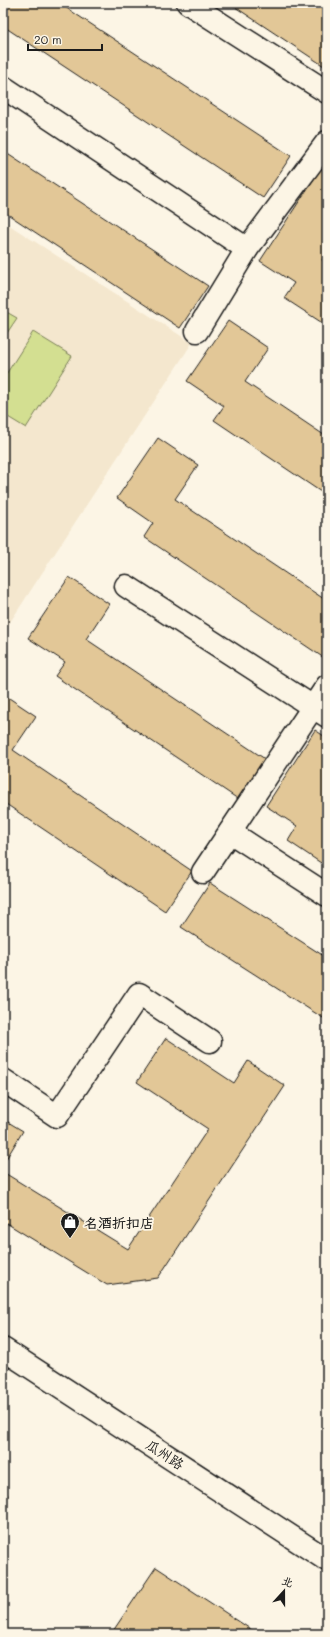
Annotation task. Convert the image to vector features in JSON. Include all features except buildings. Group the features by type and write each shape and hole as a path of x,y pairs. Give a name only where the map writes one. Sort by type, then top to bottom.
{"street":[{"path":"188,3 327,92"},
{"path":"3,87 247,249"},
{"path":"197,332 247,249 327,142"},
{"path":"126,586 320,711"},
{"path":"203,872 230,832 320,711 327,686"},
{"path":"230,832 327,895"},
{"path":"3,1080 57,1116 139,994 210,1041"},
{"name":"瓜州路","path":"3,1349 327,1560"}],"shaded area":[{"path":"3,221 192,343 3,633"}],"green space":[{"path":"3,310 17,318 3,339"},
{"path":"33,332 72,356 26,428 3,414 3,379"}],"place":[{"name":"名酒折扣店","path":"70,1239"}]}
